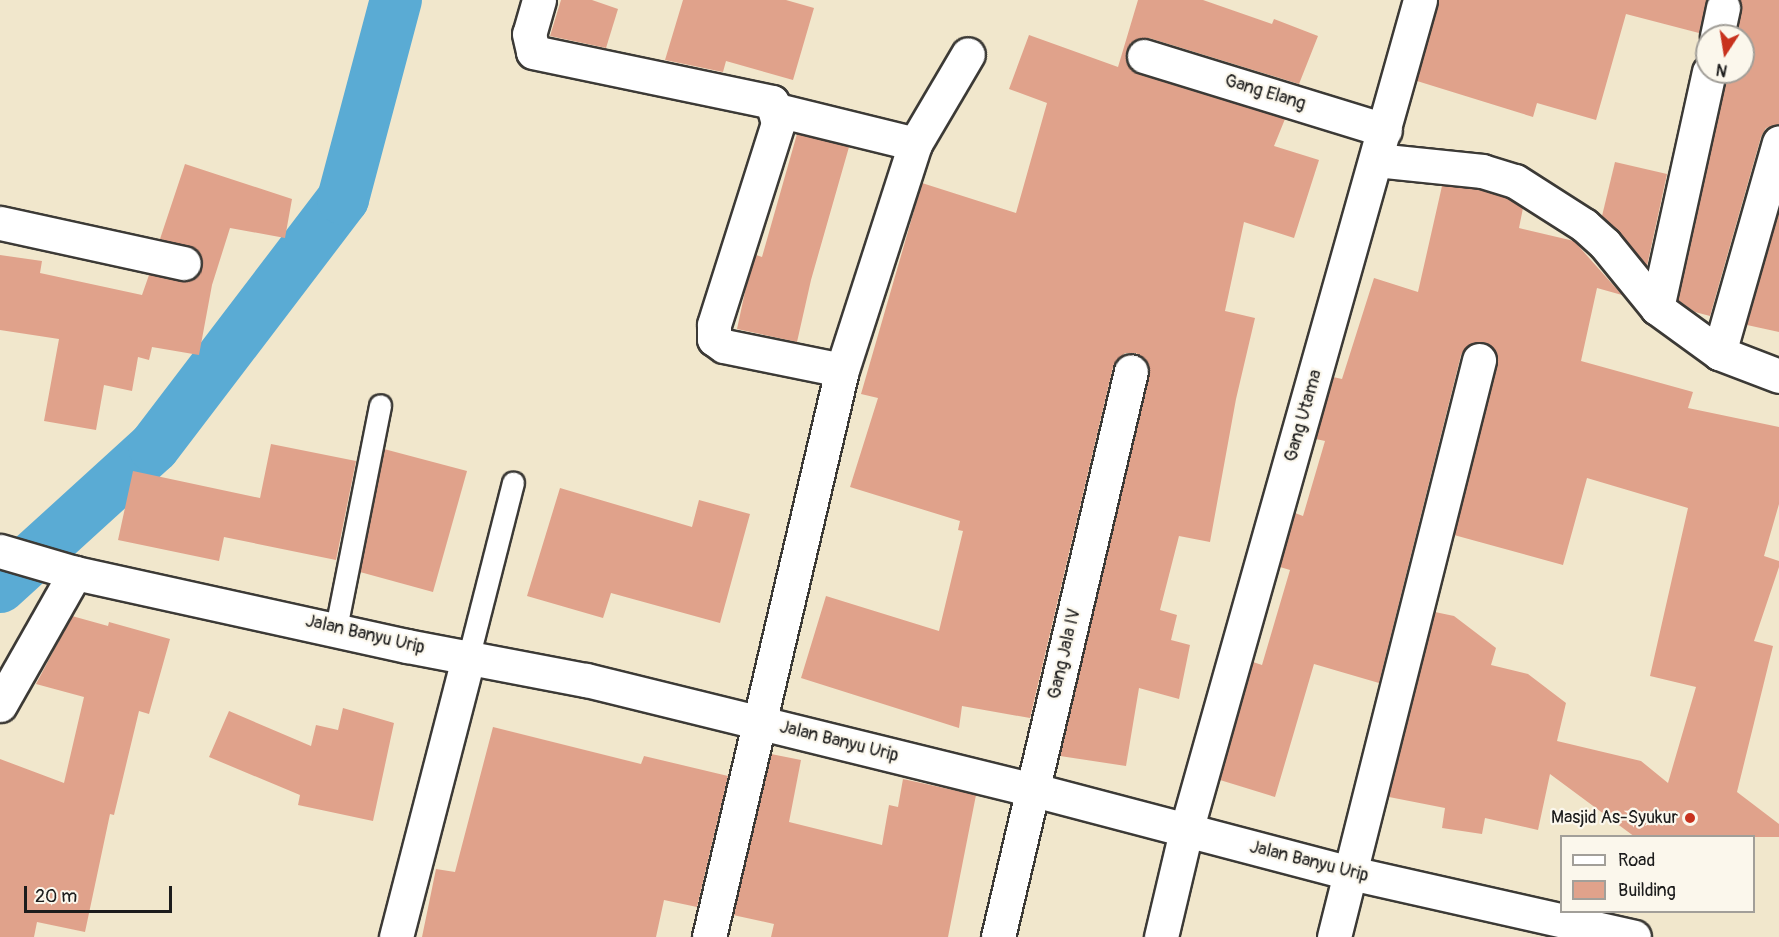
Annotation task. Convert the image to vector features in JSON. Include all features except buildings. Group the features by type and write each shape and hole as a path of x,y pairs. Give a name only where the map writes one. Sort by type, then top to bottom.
{"street":[{"path":"539,0 529,34 533,52 772,102 777,110 778,123 714,325 714,339 724,346 842,370"},
{"name":"Gang Utama","path":"1161,937 1186,831 1420,0"},
{"path":"709,937 842,370 915,144 968,54"},
{"name":"Gang Elang","path":"1144,56 1380,145 1482,171 1515,182 1591,231 1657,308 1719,352 1779,376"},
{"path":"1657,308 1706,84"},
{"path":"777,110 915,144"},
{"path":"1719,352 1779,142"},
{"path":"0,223 184,263"},
{"path":"1334,937 1479,360"},
{"name":"Gang Jala IV","path":"998,937 1131,371"},
{"name":"Jalan Banyu Urip","path":"0,551 39,565 336,628 407,646 469,656 758,722 1034,790 1561,930 1634,937"},
{"path":"0,705 23,659 75,573"},
{"path":"396,937 469,656"}],"lane":[{"path":"336,628 380,405"},
{"path":"469,656 513,483"}],"waterway":[{"path":"0,587 154,447 343,199 396,0"}],"place":[{"name":"Masjid As-Syukur","path":"1690,818"}]}
